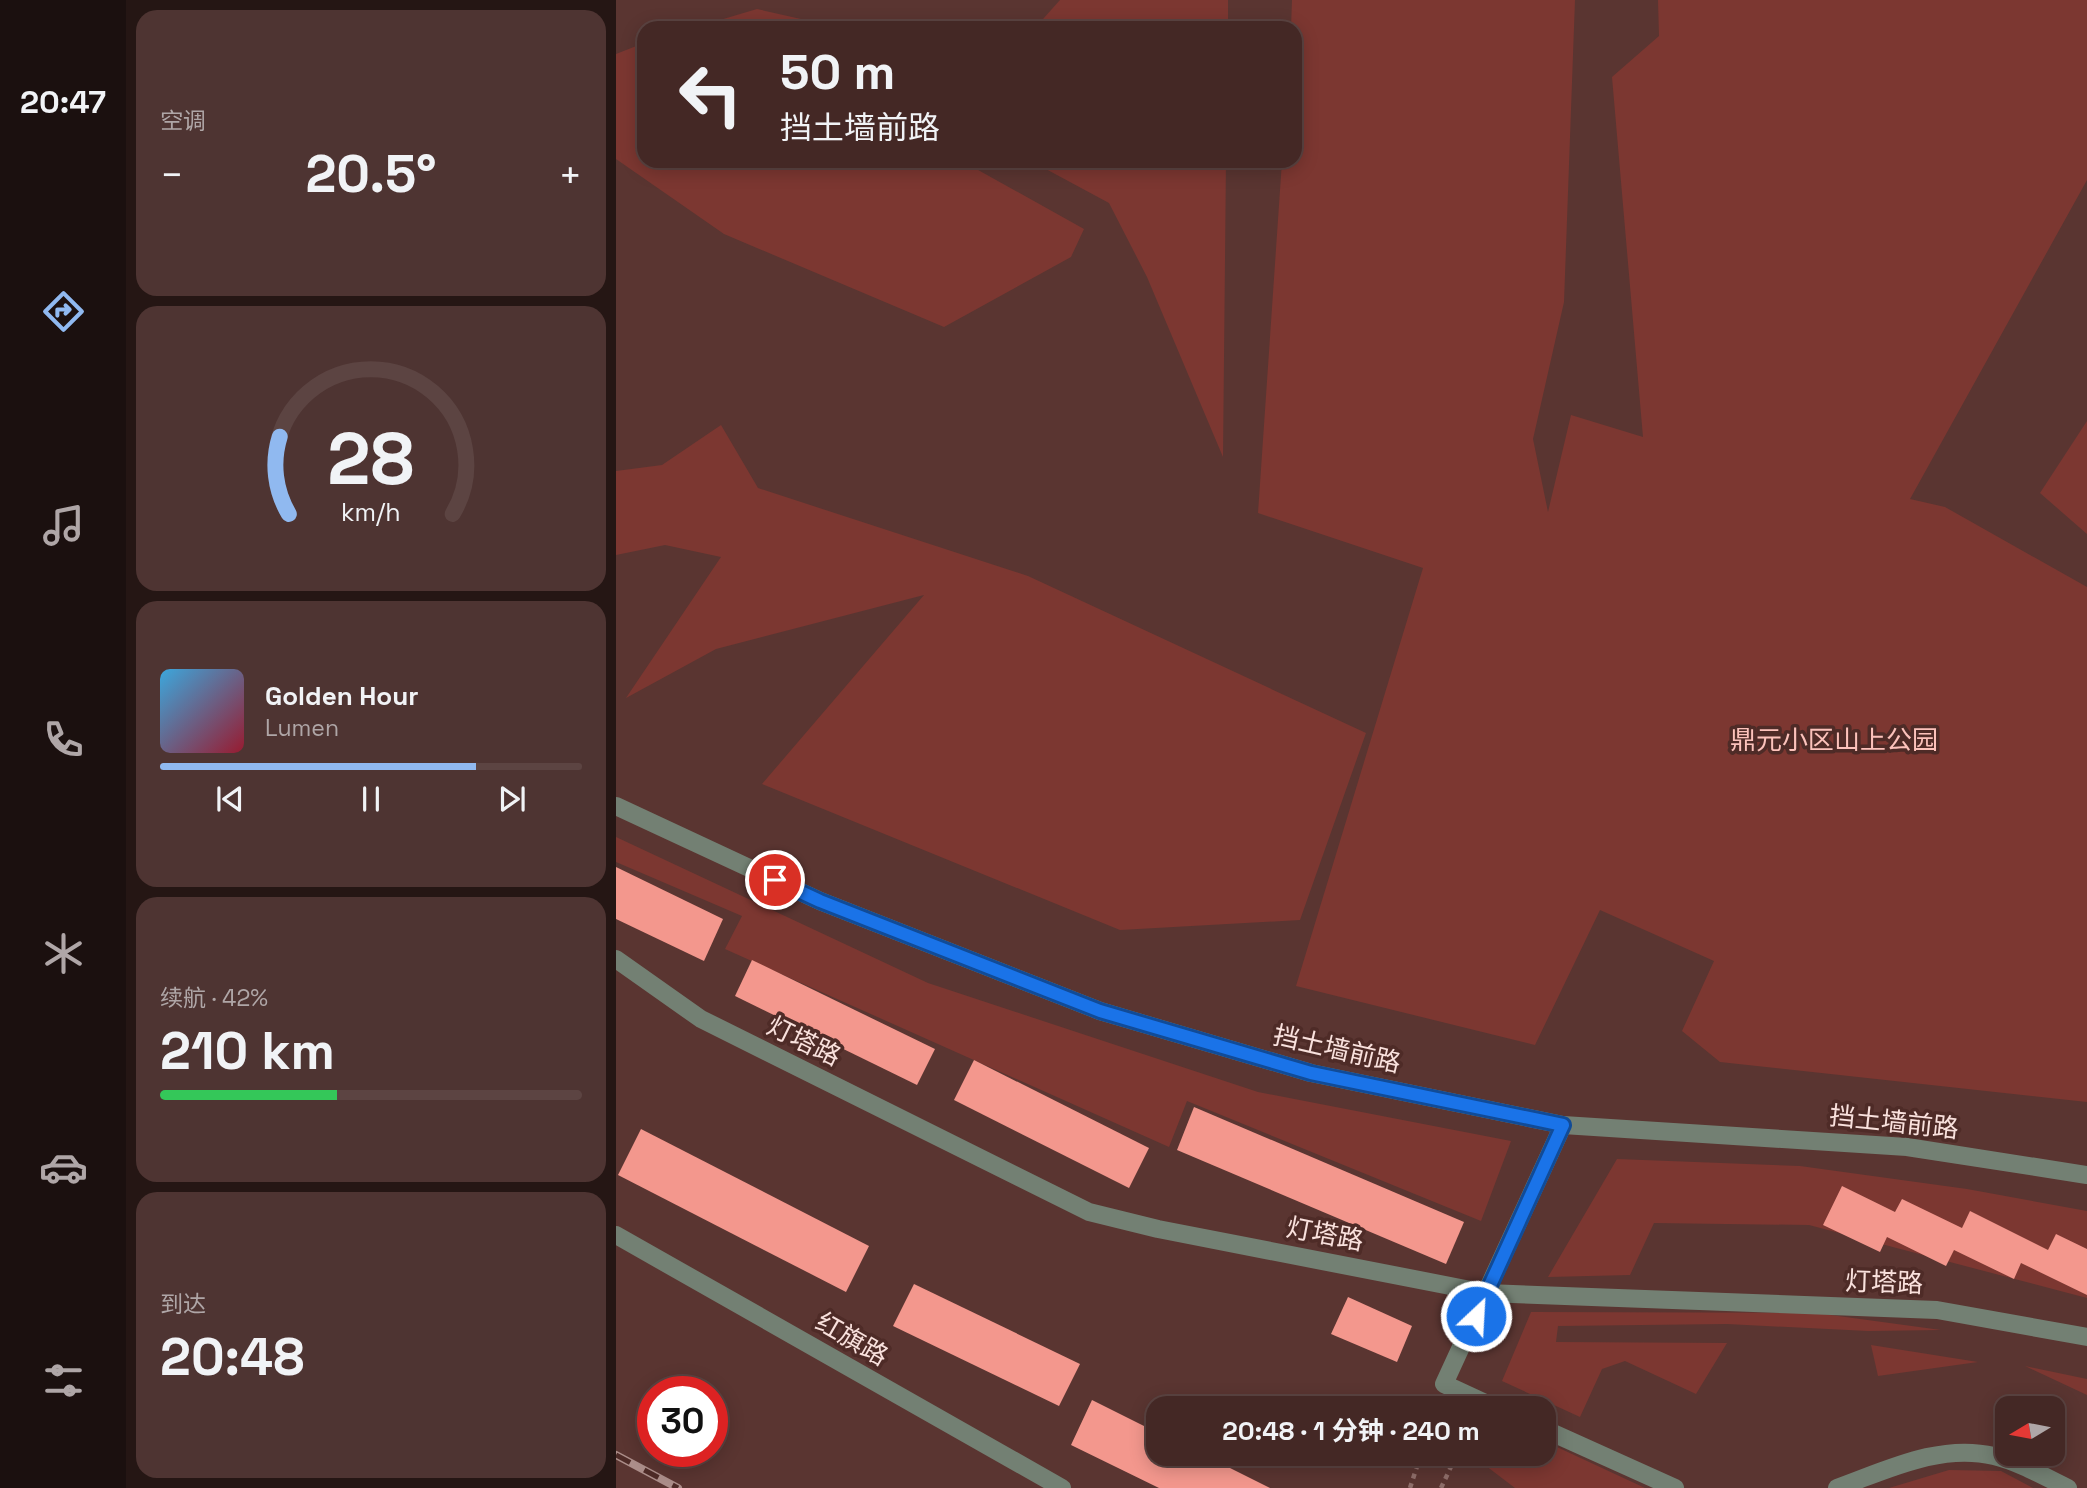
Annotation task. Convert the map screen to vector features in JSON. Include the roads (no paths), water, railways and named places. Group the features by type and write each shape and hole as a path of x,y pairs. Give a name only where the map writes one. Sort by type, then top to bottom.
{"street":[{"name":"挡土墙前路","path":"616,806 820,901 1100,1011 1311,1073 1563,1125 1907,1147 2087,1175"},
{"name":"灯塔路","path":"616,959 701,1019 1089,1212 1158,1229 1486,1293 1937,1310 2087,1336"},
{"path":"1470,1396 1444,1384 1563,1125"},
{"name":"红旗路","path":"616,1235 1062,1488"},
{"path":"1556,1434 1675,1488"},
{"path":"1837,1488 1917,1460 1958,1451 1995,1456 2068,1488"}],"railway":[{"path":"616,1455 678,1488"}],"park label":[{"name":"鼎元小区山上公园","path":"1834,740"}]}
